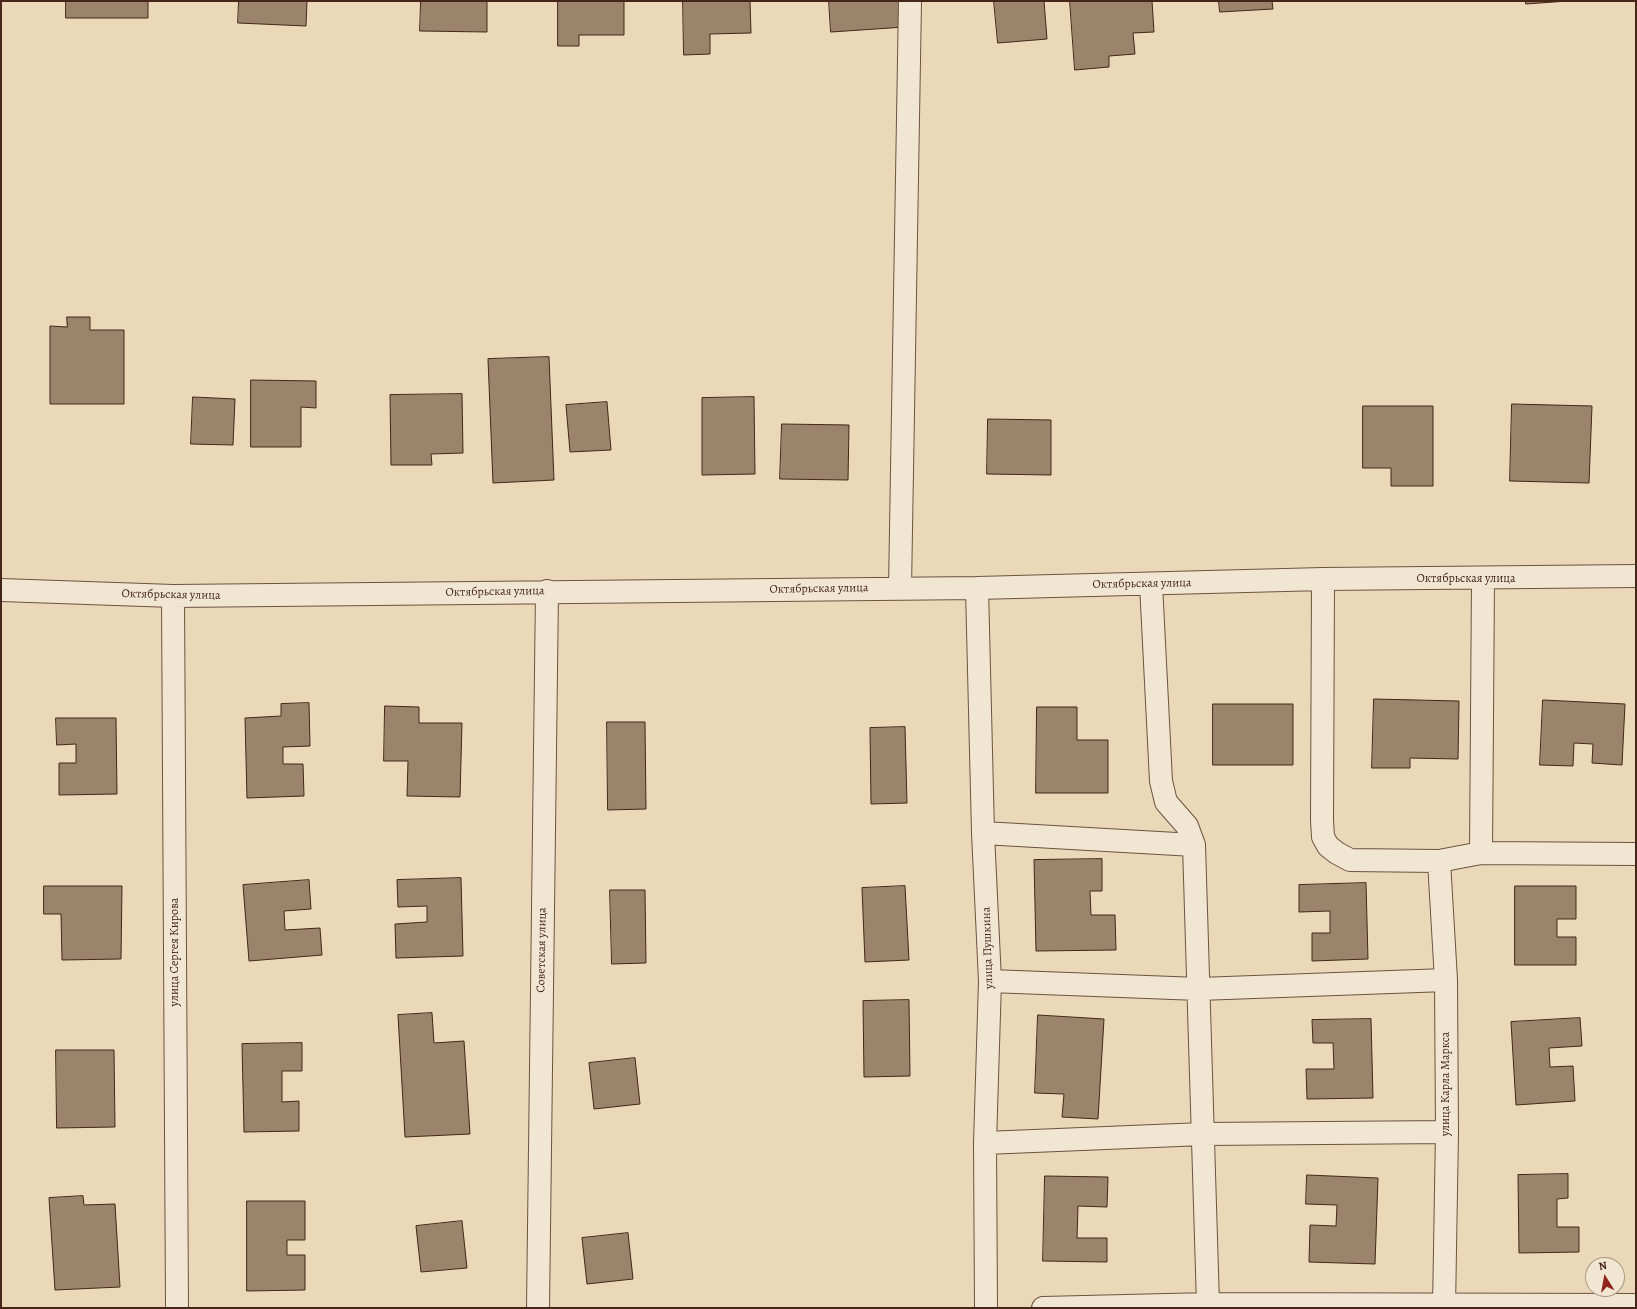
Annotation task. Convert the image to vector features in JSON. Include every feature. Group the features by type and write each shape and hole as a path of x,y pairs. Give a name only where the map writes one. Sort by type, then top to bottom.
{"street":[{"path":"900,588 910,1"},
{"name":"Октябрьская улица","path":"1,590 172,596 547,591 978,588 1323,579 1483,579 1636,576"},
{"path":"1323,579 1322,820 1323,837 1328,846 1336,853 1350,860 1439,860 1481,853 1636,854"},
{"path":"1481,853 1483,579"},
{"path":"1151,584 1161,781 1166,802 1187,826 1194,845 1208,1304"},
{"name":"улица Пушкина","path":"978,588 983,833 990,981 985,1143 986,1308"},
{"name":"Советская улица","path":"538,1308 547,591"},
{"name":"улица Сергея Кирова","path":"172,596 177,1308"},
{"path":"983,833 1194,845"},
{"name":"улица Карла Маркса","path":"1439,860 1446,980 1444,1307"},
{"path":"990,981 1199,989 1446,980"},
{"path":"985,1143 1203,1134 1446,1132"},
{"path":"1043,1308 1208,1304 1444,1307 1636,1305"}],"building":[{"path":"66,1 148,1 148,18 66,18"},
{"path":"239,1 307,1 306,26 238,23"},
{"path":"421,1 487,1 487,32 420,31"},
{"path":"558,1 624,1 624,35 579,35 579,46 558,46"},
{"path":"683,1 750,1 751,33 710,34 710,54 684,55"},
{"path":"829,1 904,1 905,27 831,32"},
{"path":"994,1 1044,1 1047,39 998,43"},
{"path":"1070,1 1152,1 1154,32 1133,33 1135,54 1109,56 1109,67 1075,70"},
{"path":"1219,1 1272,1 1273,9 1220,12"},
{"path":"1526,1 1568,1 1526,4"},
{"path":"67,317 90,317 90,330 124,330 124,404 50,404 50,326 67,327"},
{"path":"549,357 554,480 493,483 488,359"},
{"path":"251,380 316,381 316,408 301,407 301,447 251,447"},
{"path":"462,394 463,453 431,454 432,465 391,465 390,395"},
{"path":"193,397 235,399 233,445 191,444"},
{"path":"754,397 755,474 702,475 702,398"},
{"path":"607,402 611,450 570,452 566,405"},
{"path":"1512,404 1592,406 1589,483 1510,481"},
{"path":"1363,406 1433,406 1433,486 1391,486 1391,468 1363,468"},
{"path":"988,419 1051,420 1051,475 987,474"},
{"path":"782,424 849,425 848,480 780,479"},
{"path":"1374,699 1459,701 1458,759 1410,758 1410,768 1372,768"},
{"path":"1543,700 1625,704 1622,765 1592,763 1593,744 1574,743 1573,766 1540,765"},
{"path":"309,703 310,746 283,747 283,764 303,764 304,796 247,798 245,718 281,716 281,704"},
{"path":"1213,704 1293,704 1293,765 1213,765"},
{"path":"385,706 419,707 419,723 462,723 460,797 407,796 408,761 384,761"},
{"path":"1037,707 1077,707 1077,740 1108,740 1108,793 1036,793"},
{"path":"56,718 116,718 117,794 59,795 59,763 76,763 76,744 57,745"},
{"path":"607,722 645,722 646,809 608,810"},
{"path":"905,727 907,803 871,804 870,728"},
{"path":"1102,859 1102,891 1090,891 1091,915 1115,915 1116,950 1036,951 1034,860"},
{"path":"461,878 463,956 396,958 395,924 427,922 427,906 398,907 397,880"},
{"path":"309,880 311,909 284,911 285,930 320,928 322,955 249,961 243,885"},
{"path":"1366,883 1368,959 1312,961 1312,933 1330,933 1330,911 1299,912 1299,885"},
{"path":"44,886 122,886 121,959 62,960 61,914 44,914"},
{"path":"905,886 909,960 865,962 862,888"},
{"path":"1515,886 1576,886 1576,919 1557,919 1557,937 1576,937 1576,965 1515,965"},
{"path":"610,890 645,890 646,963 612,964"},
{"path":"909,1000 910,1076 864,1077 863,1001"},
{"path":"432,1013 434,1043 464,1041 470,1134 405,1137 398,1015"},
{"path":"1038,1015 1104,1019 1098,1119 1062,1117 1064,1094 1035,1093"},
{"path":"1580,1018 1582,1046 1549,1048 1550,1067 1573,1066 1575,1101 1516,1105 1511,1022"},
{"path":"1371,1019 1373,1098 1307,1099 1306,1069 1334,1069 1333,1043 1313,1043 1312,1020"},
{"path":"302,1043 302,1071 282,1071 282,1102 299,1101 299,1131 244,1132 242,1044"},
{"path":"56,1050 114,1050 115,1127 57,1128"},
{"path":"635,1058 640,1104 594,1109 589,1063"},
{"path":"1568,1174 1568,1198 1557,1199 1557,1227 1579,1227 1579,1252 1519,1253 1518,1175"},
{"path":"1307,1175 1378,1178 1375,1264 1309,1262 1310,1225 1336,1226 1337,1205 1306,1204"},
{"path":"1045,1176 1108,1177 1107,1207 1078,1206 1077,1238 1107,1238 1107,1262 1043,1261"},
{"path":"83,1196 84,1205 115,1204 120,1287 55,1290 49,1198"},
{"path":"247,1201 305,1201 305,1240 287,1240 287,1255 305,1255 305,1290 247,1291"},
{"path":"462,1221 467,1268 421,1272 416,1226"},
{"path":"628,1233 633,1279 587,1284 582,1238"}]}
